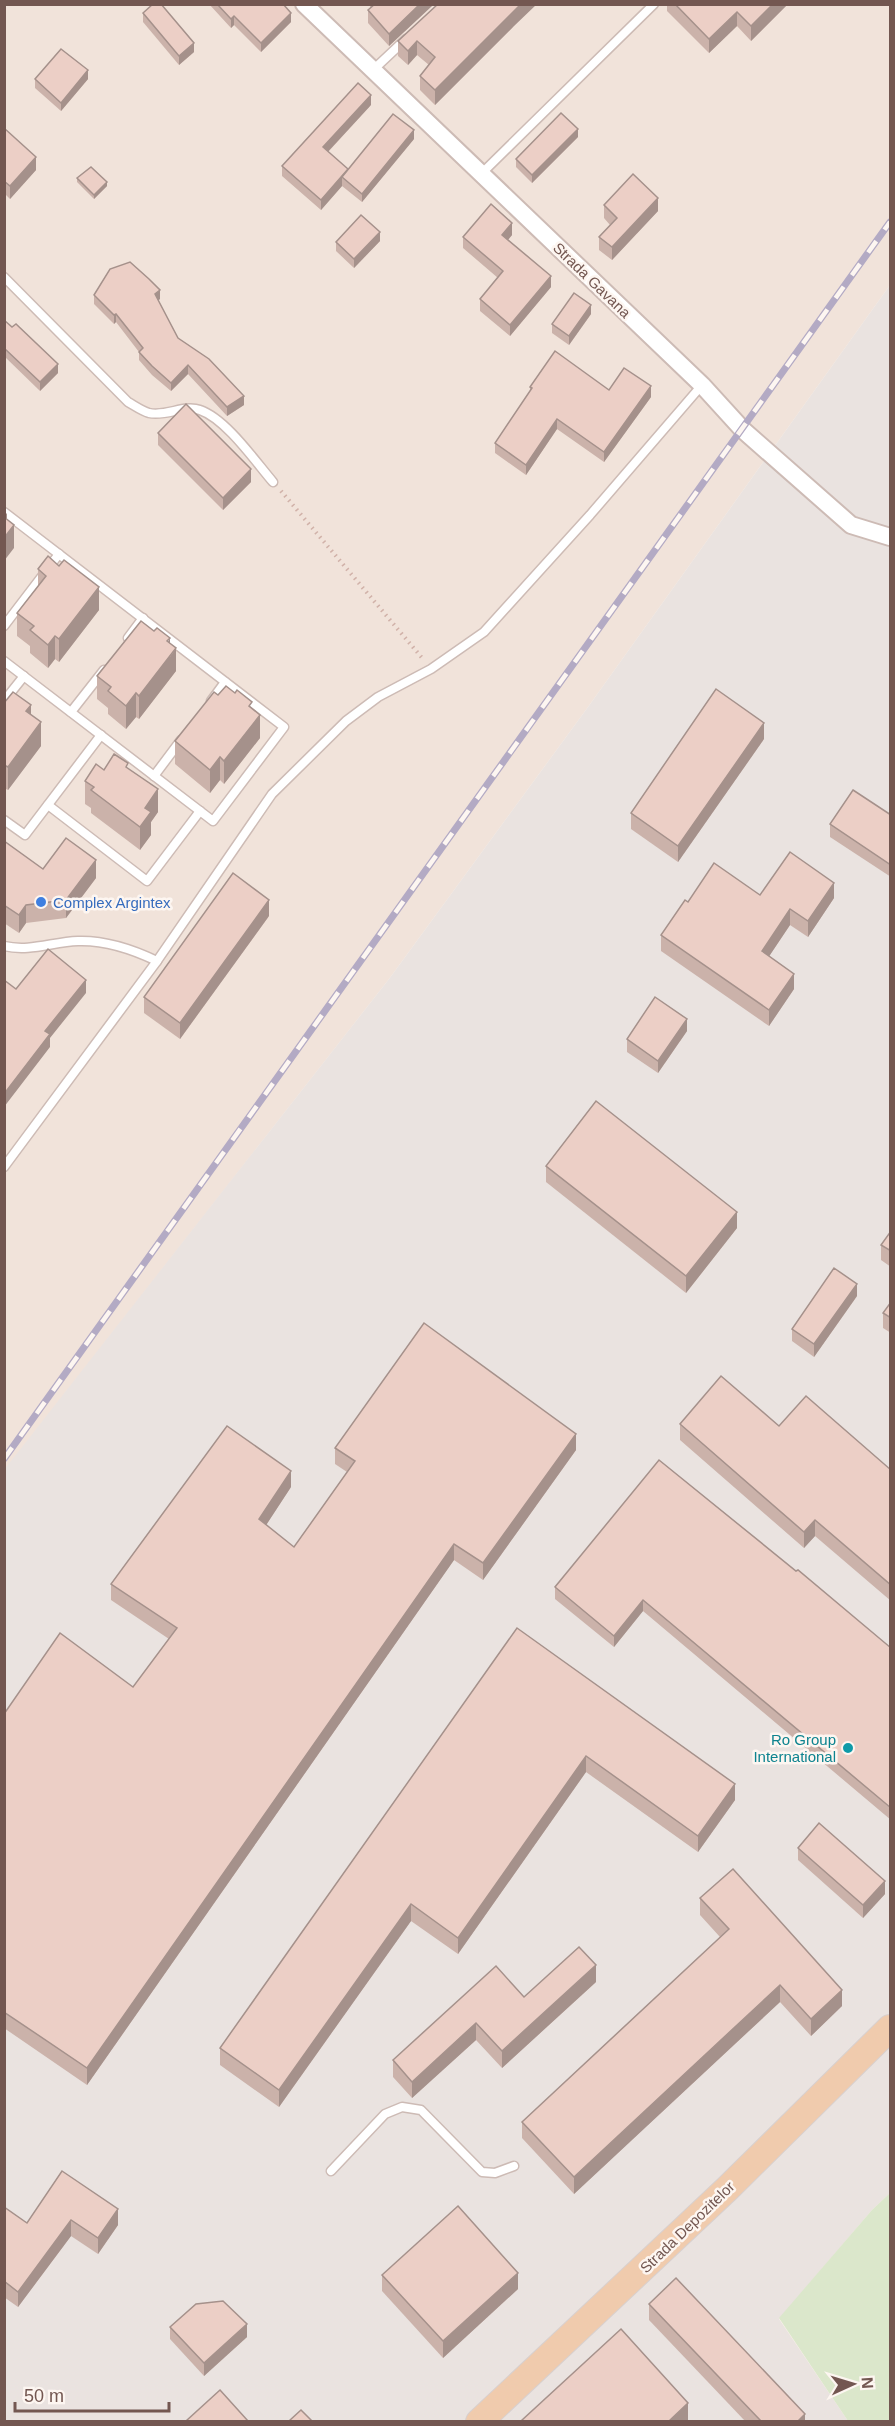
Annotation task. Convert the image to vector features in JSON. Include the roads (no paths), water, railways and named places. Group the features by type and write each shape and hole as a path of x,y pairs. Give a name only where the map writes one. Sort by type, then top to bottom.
{"main road":[{"name":"Strada Depozitelor","path":"479,2421 728,2188 891,2028"}],"street":[{"name":"Strada Gavana","path":"304,4 702,385 743,430 851,525 891,537"}],"lane":[{"path":"481,174 654,4"},
{"path":"372,70 412,34"},
{"path":"4,277 128,402 149,413 166,414 188,408 201,410 221,423 273,482"},
{"path":"4,1167 158,962 272,794 346,721 378,697 431,669 484,632 590,515 702,385"},
{"path":"4,512 284,727 213,821 4,661"},
{"path":"4,626 59,554"},
{"path":"121,646 143,618"},
{"path":"71,712 107,665"},
{"path":"4,701 24,676"},
{"path":"204,710 225,682"},
{"path":"154,776 190,729"},
{"path":"4,820 25,836 101,735"},
{"path":"48,805 147,881 200,811"},
{"path":"4,946 20,950 79,941 127,947 158,962"},
{"path":"331,2171 385,2114 402,2108 421,2110 482,2172 495,2173 514,2166"}],"railway":[{"path":"4,1459 890,222"}],"place":[{"name":"Complex Argintex","path":"41,902"},
{"name":"Ro Group International","path":"848,1748"}]}
